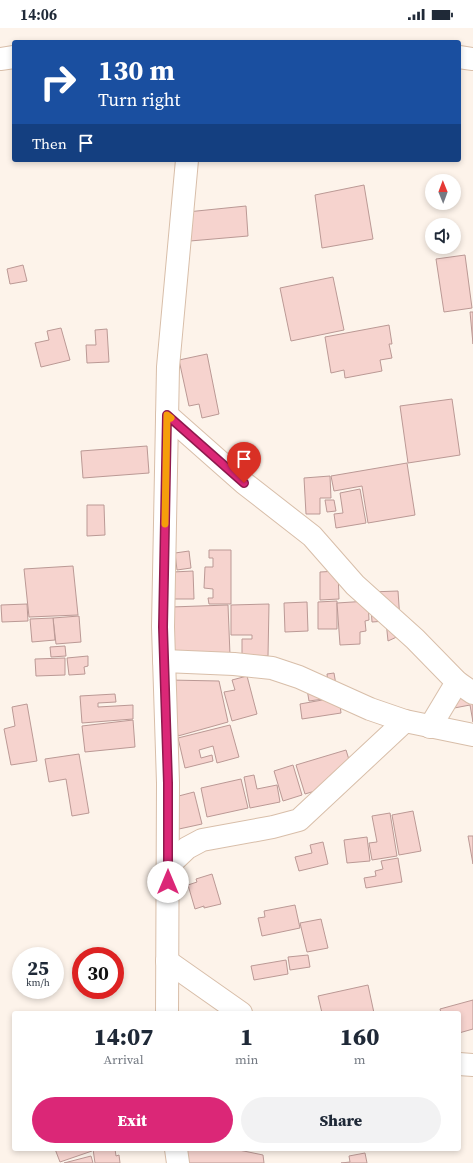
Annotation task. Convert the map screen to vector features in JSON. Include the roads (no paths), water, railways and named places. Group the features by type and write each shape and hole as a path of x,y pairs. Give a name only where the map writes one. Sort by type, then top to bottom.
{"street":[{"path":"461,57 473,59"},
{"path":"0,59 12,58"},
{"path":"167,1011 168,783 163,627 168,367 187,162"},
{"path":"167,415 244,483 312,536 354,585 415,639 465,688 430,727"},
{"path":"164,660 272,668 299,677 370,709 405,721 473,735"},
{"path":"168,866 186,848 202,840 273,827 299,820 405,721"},
{"path":"168,961 238,1011"},
{"path":"461,1064 473,1065"},
{"path":"176,1151 178,1163"}]}
